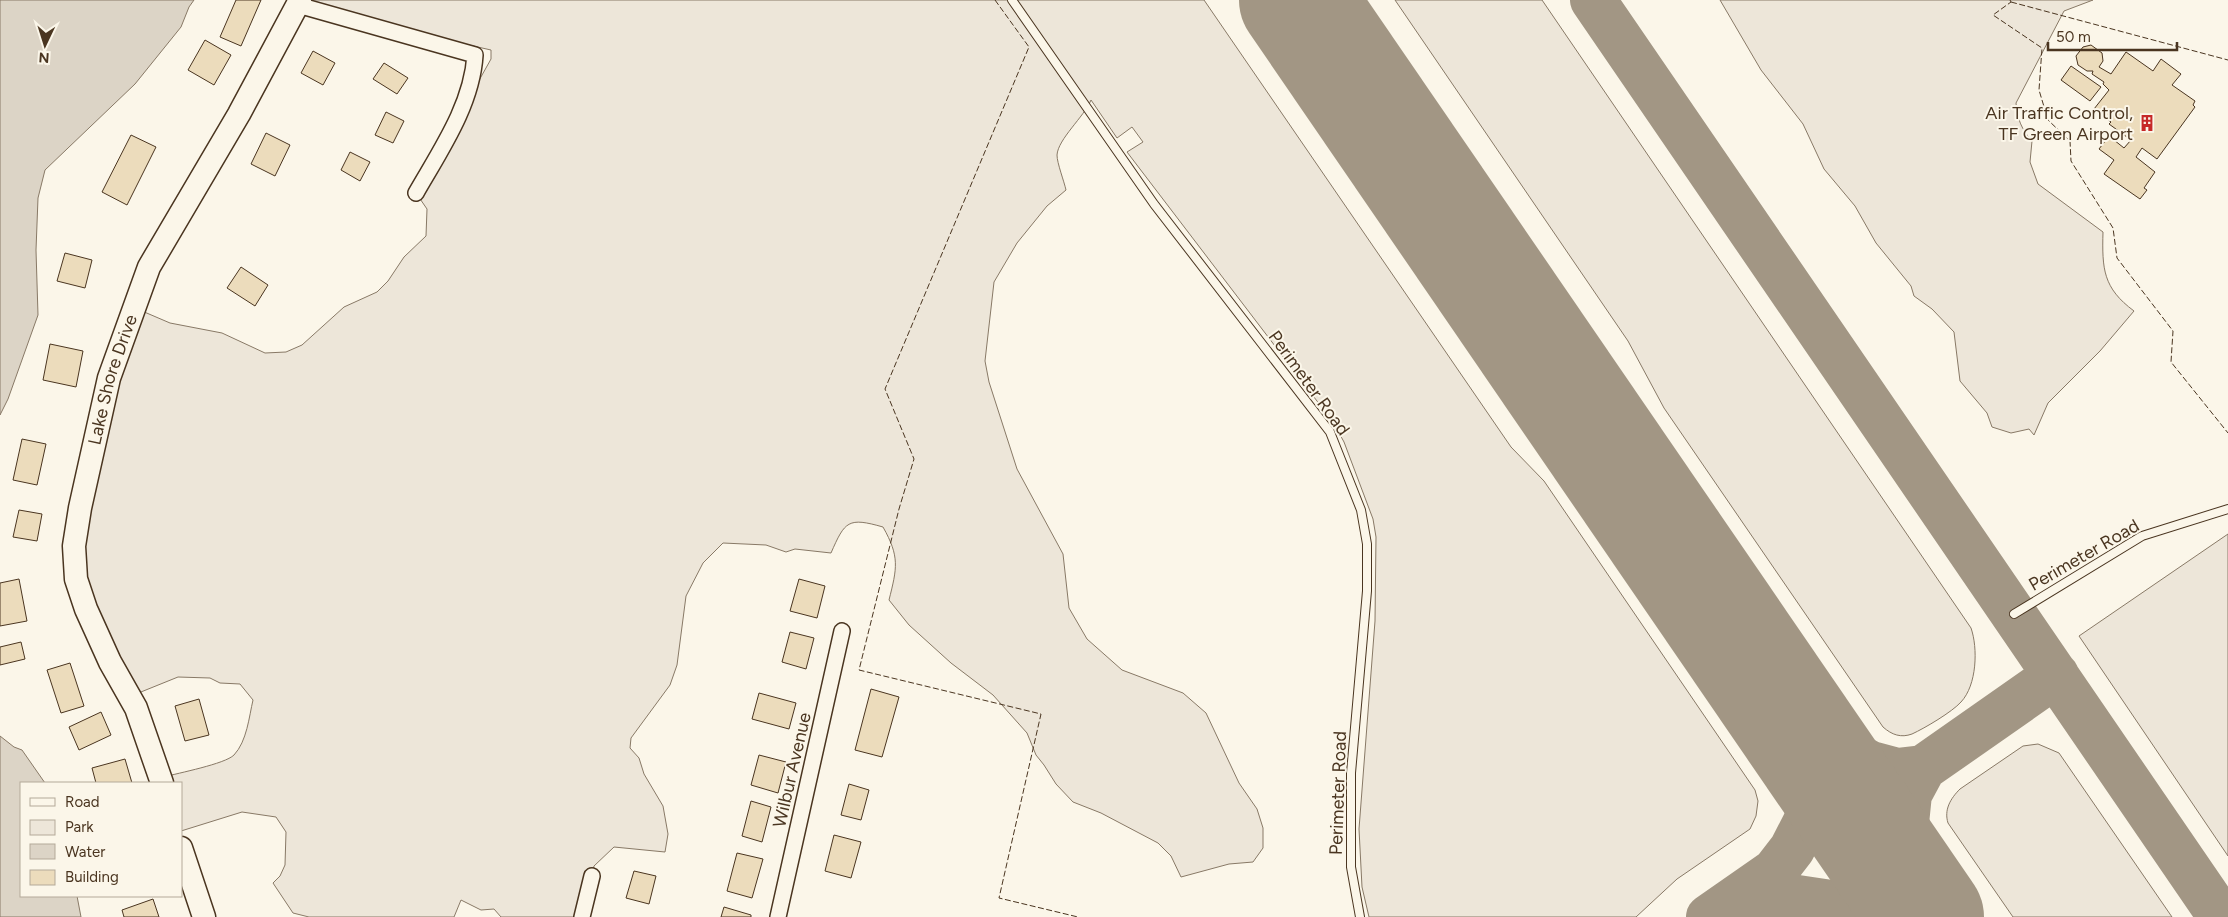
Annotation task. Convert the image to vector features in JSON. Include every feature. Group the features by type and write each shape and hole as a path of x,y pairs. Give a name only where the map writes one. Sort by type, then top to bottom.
{"street":[{"path":"299,2 475,55 474,72 470,87 452,129 416,193"},
{"name":"Lake Shore Drive","path":"162,782 136,708 110,662 86,609 79,586 74,546 80,508 109,378 149,267 239,114 299,2"},
{"name":"Wilbur Avenue","path":"778,917 842,631"},
{"path":"182,851 204,917"},
{"path":"582,917 592,876"}],"lane":[{"name":"Perimeter Road","path":"1012,0 1154,204 1330,432 1346,467 1361,510 1367,544 1367,591 1351,773 1351,867 1360,917"},
{"name":"Perimeter Road","path":"2014,614 2142,536 2228,508"}],"green space":[{"path":"301,0 1204,0 1511,447 1544,481 1755,790 1758,801 1756,816 1750,829 1677,879 1636,917 1369,917 1362,887 1359,829 1375,621 1376,537 1373,519 1344,442 1333,422 1127,152 1143,142 1132,127 1117,138 1091,100 1058,149 1057,158 1066,190 1047,206 1017,243 994,282 985,361 989,382 1017,469 1063,554 1069,608 1087,639 1122,670 1183,693 1206,713 1239,783 1257,809 1263,828 1263,848 1253,862 1229,864 1181,877 1171,856 1158,843 1101,813 1073,802 1056,784 1036,755 1027,733 993,695 951,663 909,625 889,600 894,579 895,563 888,537 883,527 855,522 844,528 831,553 795,549 786,552 766,545 723,543 703,563 686,596 677,665 670,685 631,738 630,748 639,758 644,774 663,806 668,834 665,852 614,847 594,866 582,917 501,917 494,909 481,910 461,900 454,917 309,917 293,913 273,883 280,876 285,865 286,832 276,817 242,812 182,831 182,782 161,782 164,777 212,765 234,755 245,736 253,700 240,684 220,683 210,678 178,677 131,696 74,551 135,308 170,323 222,333 265,353 286,352 302,345 344,307 377,292 388,281 404,257 426,236 427,209 416,193 491,59 491,50 300,7"},
{"path":"1395,0 1542,0 1971,628 1975,646 1975,666 1970,686 1961,702 1938,720 1912,734 1904,736 1890,732 1883,727 1664,408 1628,341"},
{"path":"1720,0 2093,0 2064,11 2016,103 2021,124 2025,133 2032,141 2030,162 2038,184 2103,232 2103,257 2106,277 2116,294 2134,311 2100,351 2048,403 2034,435 2029,429 2011,433 1992,427 1987,413 1960,381 1954,332 1932,309 1914,296 1911,286 1876,243 1855,206 1824,169 1803,124 1761,70"},
{"path":"2228,534 2228,856 2079,636"},
{"path":"2038,744 2059,753 2172,917 2013,917 1948,823 1947,809 1953,797 1960,789 2023,746"}],"water":[{"path":"0,0 194,0 181,27 135,84 45,170 38,198 36,250 38,315 8,399 0,415"},
{"path":"0,736 14,747 22,750 44,782 20,782 20,897 77,897 81,917 0,917"}],"building":[{"path":"236,0 261,0 241,46 220,37"},
{"path":"205,40 231,55 214,85 188,70"},
{"name":"Air Traffic Control, TF Green Airport","path":"2091,45 2102,53 2103,61 2099,67 2111,74 2126,52 2153,71 2161,59 2181,74 2172,85 2195,101 2193,105 2195,107 2157,159 2142,148 2136,157 2155,172 2144,188 2147,190 2140,199 2104,174 2114,160 2099,149 2109,136 2124,148 2131,140 2109,124 2111,122 2094,109 2109,90 2103,84 2104,82 2092,74 2093,71 2087,71 2078,65 2076,56 2083,47"},
{"path":"313,51 335,63 323,85 301,73"},
{"path":"384,63 408,78 397,94 373,79"},
{"path":"2071,66 2101,87 2090,101 2061,80"},
{"path":"386,112 404,121 393,143 375,135"},
{"path":"266,133 290,145 275,176 251,164"},
{"path":"131,135 156,147 127,205 102,192"},
{"path":"350,152 370,162 360,181 341,170"},
{"path":"65,253 92,260 85,288 57,281"},
{"path":"241,267 268,285 255,306 227,288"},
{"path":"50,344 83,351 76,387 43,380"},
{"path":"22,439 46,444 37,485 13,480"},
{"path":"19,510 42,514 37,541 13,537"},
{"path":"19,579 27,621 0,626 0,583"},
{"path":"799,579 825,586 817,618 790,611"},
{"path":"790,632 814,638 806,669 782,662"},
{"path":"21,642 25,659 0,665 0,647"},
{"path":"70,663 84,706 61,713 47,670"},
{"path":"871,689 899,697 882,757 855,750"},
{"path":"759,693 796,703 789,729 752,719"},
{"path":"199,699 209,735 185,741 175,706"},
{"path":"101,712 111,735 79,750 69,727"},
{"path":"759,755 786,762 778,793 751,785"},
{"path":"125,759 132,782 96,782 92,768"},
{"path":"849,784 869,790 861,820 841,815"},
{"path":"751,801 771,807 762,842 742,836"},
{"path":"834,835 861,842 851,878 825,871"},
{"path":"737,853 763,859 752,898 727,891"},
{"path":"634,871 656,876 649,904 626,898"},
{"path":"153,899 159,917 124,917 122,910"},
{"path":"724,907 751,915 751,917 721,917"}],"taxiway":[{"path":"1593,0 2221,917"},
{"path":"1922,911 1908,875 1905,833 1909,794 1923,768 2056,675"},
{"path":"1793,723 1871,764 1897,771 1923,768"},
{"path":"1709,917 1775,871 1792,849 1810,814 1811,773 1793,723"},
{"path":"1731,906 1784,896 1851,906 1876,917"}],"runway":[{"path":"1297,0 1926,917"}],"fence":[{"path":"995,0 1029,47 885,389 914,459 899,509 859,670 1041,714 999,898 1078,917"},
{"path":"2010,0 2011,2 1993,15 2042,48 2039,90 2048,120 2070,141 2071,161 2113,228 2117,258 2173,331 2171,362 2228,433"},
{"path":"2011,2 2228,60"}],"place":[{"name":"Air Traffic Control, TF Green Airport","path":"2147,123"}]}
